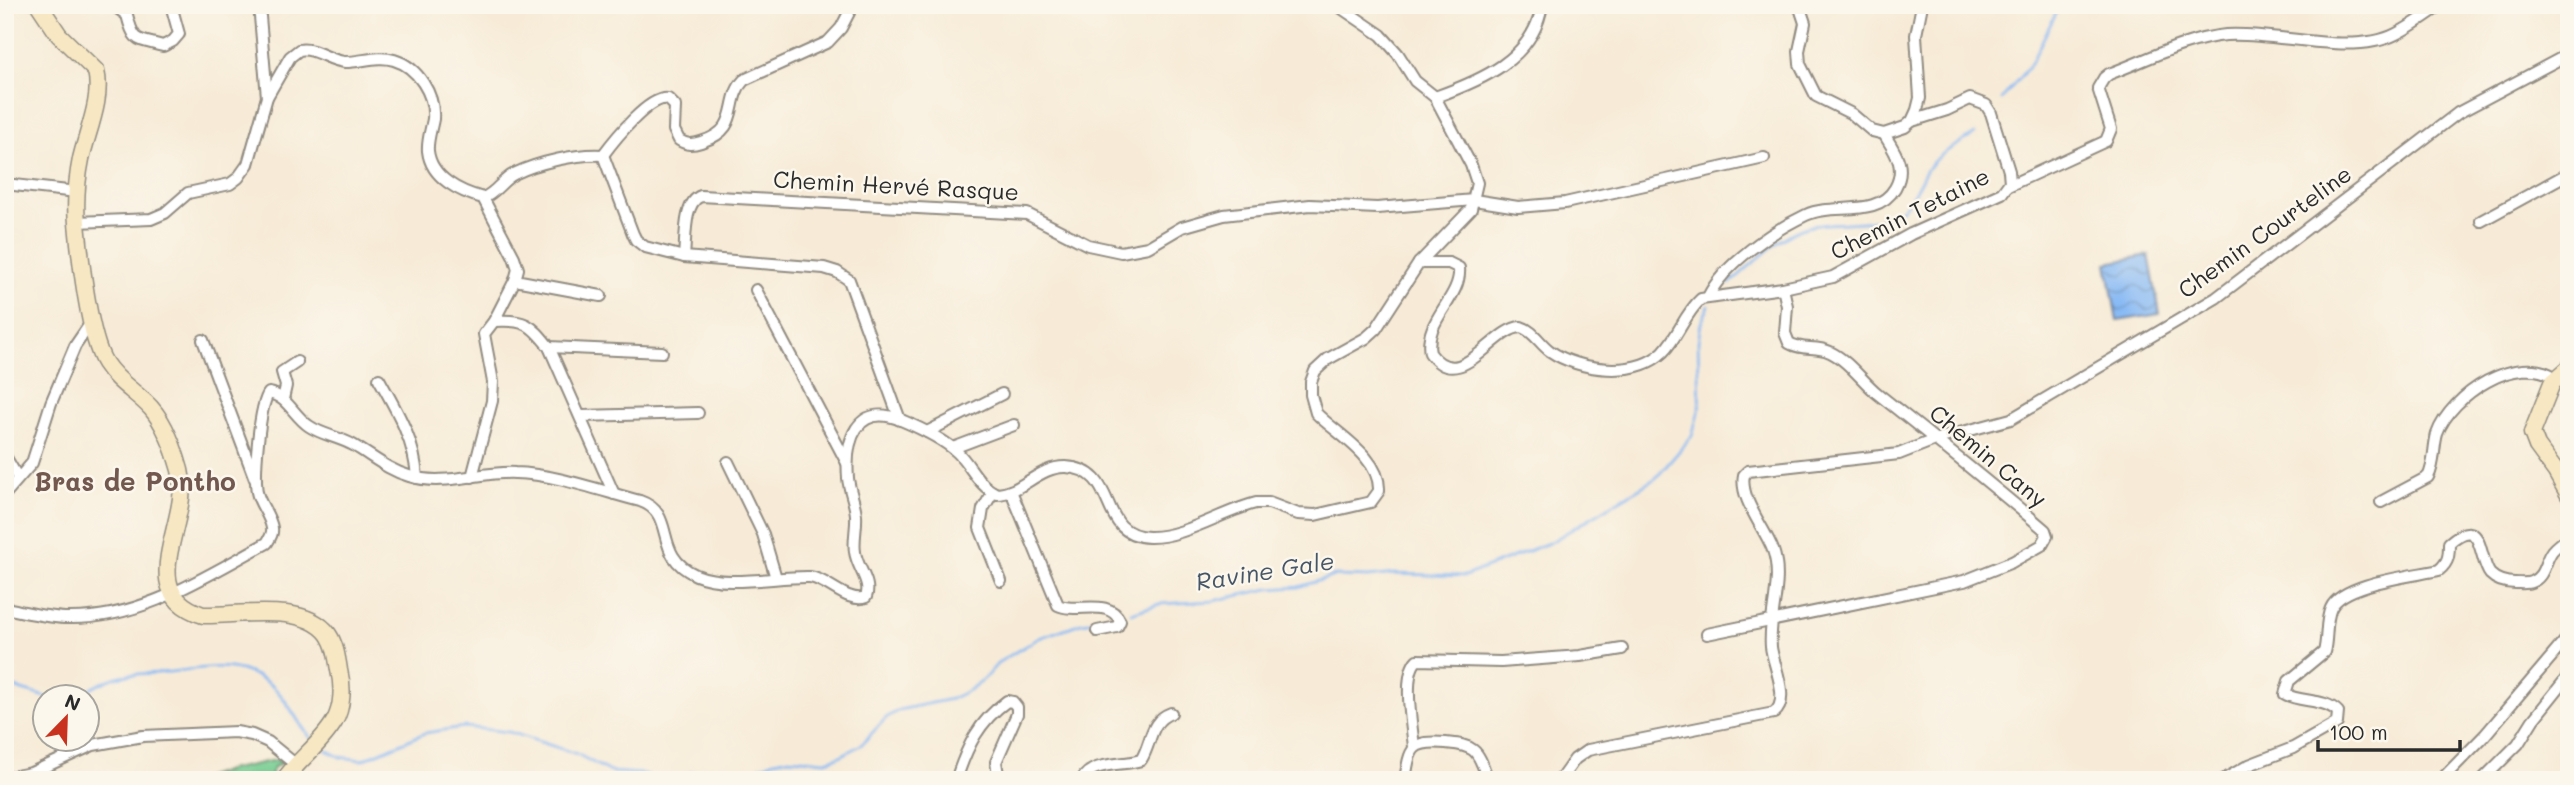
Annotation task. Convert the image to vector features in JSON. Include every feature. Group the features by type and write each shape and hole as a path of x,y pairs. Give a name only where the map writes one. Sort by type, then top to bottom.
{"main road":[{"path":"39,5 59,35 96,71 98,78 97,94 80,163 77,222 98,350 117,378 152,409 175,452 182,479 182,500 166,571 167,584 183,606 203,615 292,615 314,622 328,634 334,645 341,677 342,700 336,720 295,764 284,780"},
{"path":"2562,373 2549,389 2532,433 2537,446 2569,495"}],"street":[{"path":"113,5 127,15 131,33 136,38 163,46 179,34 171,5"},
{"path":"260,5 267,97"},
{"path":"77,222 151,219 165,213 188,193 230,184 248,164 267,97 290,57 299,50 344,62 378,58 396,60 415,73 428,93 433,117 428,150 430,162 438,173 463,192 483,198 498,190 512,175 523,170 580,156 603,155 646,107 659,99 668,99 675,106 674,130 679,141 690,144 708,139 727,124 734,109 736,92 744,80 828,42 841,28 853,5"},
{"path":"847,463 855,433 865,419 880,414 900,419 953,448 983,485 993,492 1003,494 1011,491 1044,471 1055,468 1077,469 1103,488 1115,519 1122,529 1138,536 1151,537 1168,534 1256,503 1269,503 1306,516 1324,514 1374,500 1379,485 1375,470 1365,457 1316,413 1312,404 1311,382 1321,364 1366,338 1376,329 1419,263 1462,219 1474,200 1477,183 1471,165 1435,97 1415,80 1398,54 1381,35 1337,5"},
{"path":"1435,97 1476,82 1504,66 1535,27 1542,5"},
{"path":"1799,5 1805,23 1799,51 1800,64 1816,96 1852,114 1872,131 1884,134 1896,131 1912,121 1920,98 1916,35 1922,5"},
{"path":"2008,186 2106,141 2111,129 2098,88 2109,74 2186,44 2223,35 2327,42 2383,39 2396,34 2441,5"},
{"name":"Chemin Courteline","path":"1774,619 1776,566 1773,549 1743,487 1744,475 1748,471 1899,454 1937,439 2011,419 2216,298 2458,113 2569,54"},
{"name":"Chemin Tetaine","path":"1419,263 1449,263 1459,268 1458,280 1431,331 1429,343 1430,354 1443,365 1453,366 1471,361 1507,331 1521,327 1532,332 1552,352 1571,361 1601,367 1640,366 1670,345 1697,303 1708,297 1783,288 1833,277 1911,234 2002,193 2008,186 2010,177 2006,159 1991,113 1983,103 1970,99 1947,110 1912,121"},
{"name":"Chemin Tetaine","path":"1708,297 1722,276 1762,241 1806,215 1820,210 1865,207 1887,198 1895,187 1901,168 1900,160 1884,134"},
{"path":"603,155 636,240 645,247 684,257 824,268 844,275 849,280 900,419"},
{"name":"Chemin Hervé Rasque","path":"684,257 690,205 701,196 1027,214 1088,245 1121,252 1148,247 1182,228 1224,215 1310,205 1377,208 1474,200 1518,207 1565,203 1764,158"},
{"path":"2481,221 2569,173"},
{"path":"5,184 77,192"},
{"path":"472,477 492,401 494,382 484,340 487,329 515,281 517,269 514,257 483,198"},
{"path":"515,281 601,296"},
{"name":"Chemin Cany","path":"1707,634 1964,581 2012,562 2045,541 2047,536 2045,530 1937,439 1876,392 1837,356 1821,348 1800,348 1789,343 1785,334 1787,306 1783,288"},
{"path":"5,608 65,619 110,616 173,595 267,543 271,524 257,494 256,481 263,403 269,393 283,399 298,418 313,429 352,444 391,469 418,478 447,480 499,473 526,473 647,503 656,508 662,522 666,545 672,555 679,564 696,575 733,580 816,578 855,599 866,597 868,586 855,551 856,517 847,463 756,290"},
{"path":"494,321 516,320 525,323 537,331 550,347 614,494"},
{"path":"5,494 32,463 55,392 75,346 92,321"},
{"path":"203,340 256,481"},
{"path":"550,347 662,352"},
{"path":"283,399 286,386 282,372 297,362"},
{"path":"2381,502 2428,477 2440,429 2475,387 2488,380 2531,368 2562,373"},
{"path":"379,379 410,438 418,478"},
{"path":"927,432 1002,394"},
{"path":"581,416 698,413"},
{"path":"953,448 1014,425"},
{"path":"5,456 19,478"},
{"path":"728,462 763,534 776,578"},
{"path":"1011,491 1058,605 1069,608 1096,607 1110,611 1118,617 1120,621 1117,627 1097,631"},
{"path":"993,492 983,509 980,528 1001,582"},
{"path":"2223,780 2249,765 2293,748 2337,723 2338,712 2333,707 2296,701 2285,694 2289,681 2324,652 2330,609 2337,598 2351,590 2439,570 2449,557 2449,543 2459,534 2467,533 2476,536 2482,546 2488,572 2499,581 2531,583 2542,575 2551,553 2569,537"},
{"path":"1560,780 1575,759 1596,747 1778,711 1783,700 1771,642 1774,619"},
{"path":"2441,780 2508,709 2569,636"},
{"path":"1405,780 1414,747 1410,671 1417,660 1501,662 1580,656 1622,649"},
{"path":"2482,780 2518,744 2533,719 2569,674"},
{"path":"956,780 976,731 1007,701 1013,702 1017,707 1017,714 996,762 999,780"},
{"path":"1082,780 1086,772 1093,768 1141,760 1155,726 1162,717 1171,713"},
{"path":"5,778 31,773 93,746 143,736 236,732 268,742 295,764"},
{"path":"1414,747 1428,741 1466,746 1478,755 1488,780"}],"green space":[{"path":"281,759 282,763 274,767 268,780 199,780 228,770"}],"water":[{"path":"2149,255 2160,314 2117,321 2107,263"}],"waterway":[{"name":"Ravine Gale","path":"2001,100 2030,65 2060,5"},
{"name":"Ravine Gale","path":"1729,284 1776,244 1797,231 1818,225 1875,220 1897,212 1908,202 1931,164 1975,134"},
{"name":"Ravine Gale","path":"1131,613 1159,604 1213,601 1268,589 1298,587 1335,576 1465,576 1551,542 1656,478 1692,436 1700,406 1698,342 1701,323 1709,306"},
{"name":"Ravine Gale","path":"326,750 340,757 362,760 425,733 464,727 509,732 577,754 610,772 644,774 660,780 692,772 731,777 789,758 826,761 838,757 861,745 886,718 899,710 951,699 969,690 984,679 999,662 1039,638 1081,623 1112,618"},
{"name":"Ravine Gale","path":"99,684 133,674 217,667 244,671 272,686 311,738"},
{"name":"Ravine Gale","path":"5,685 32,693"}],"district":[{"name":"Bras de Pontho","path":"135,482"}]}
